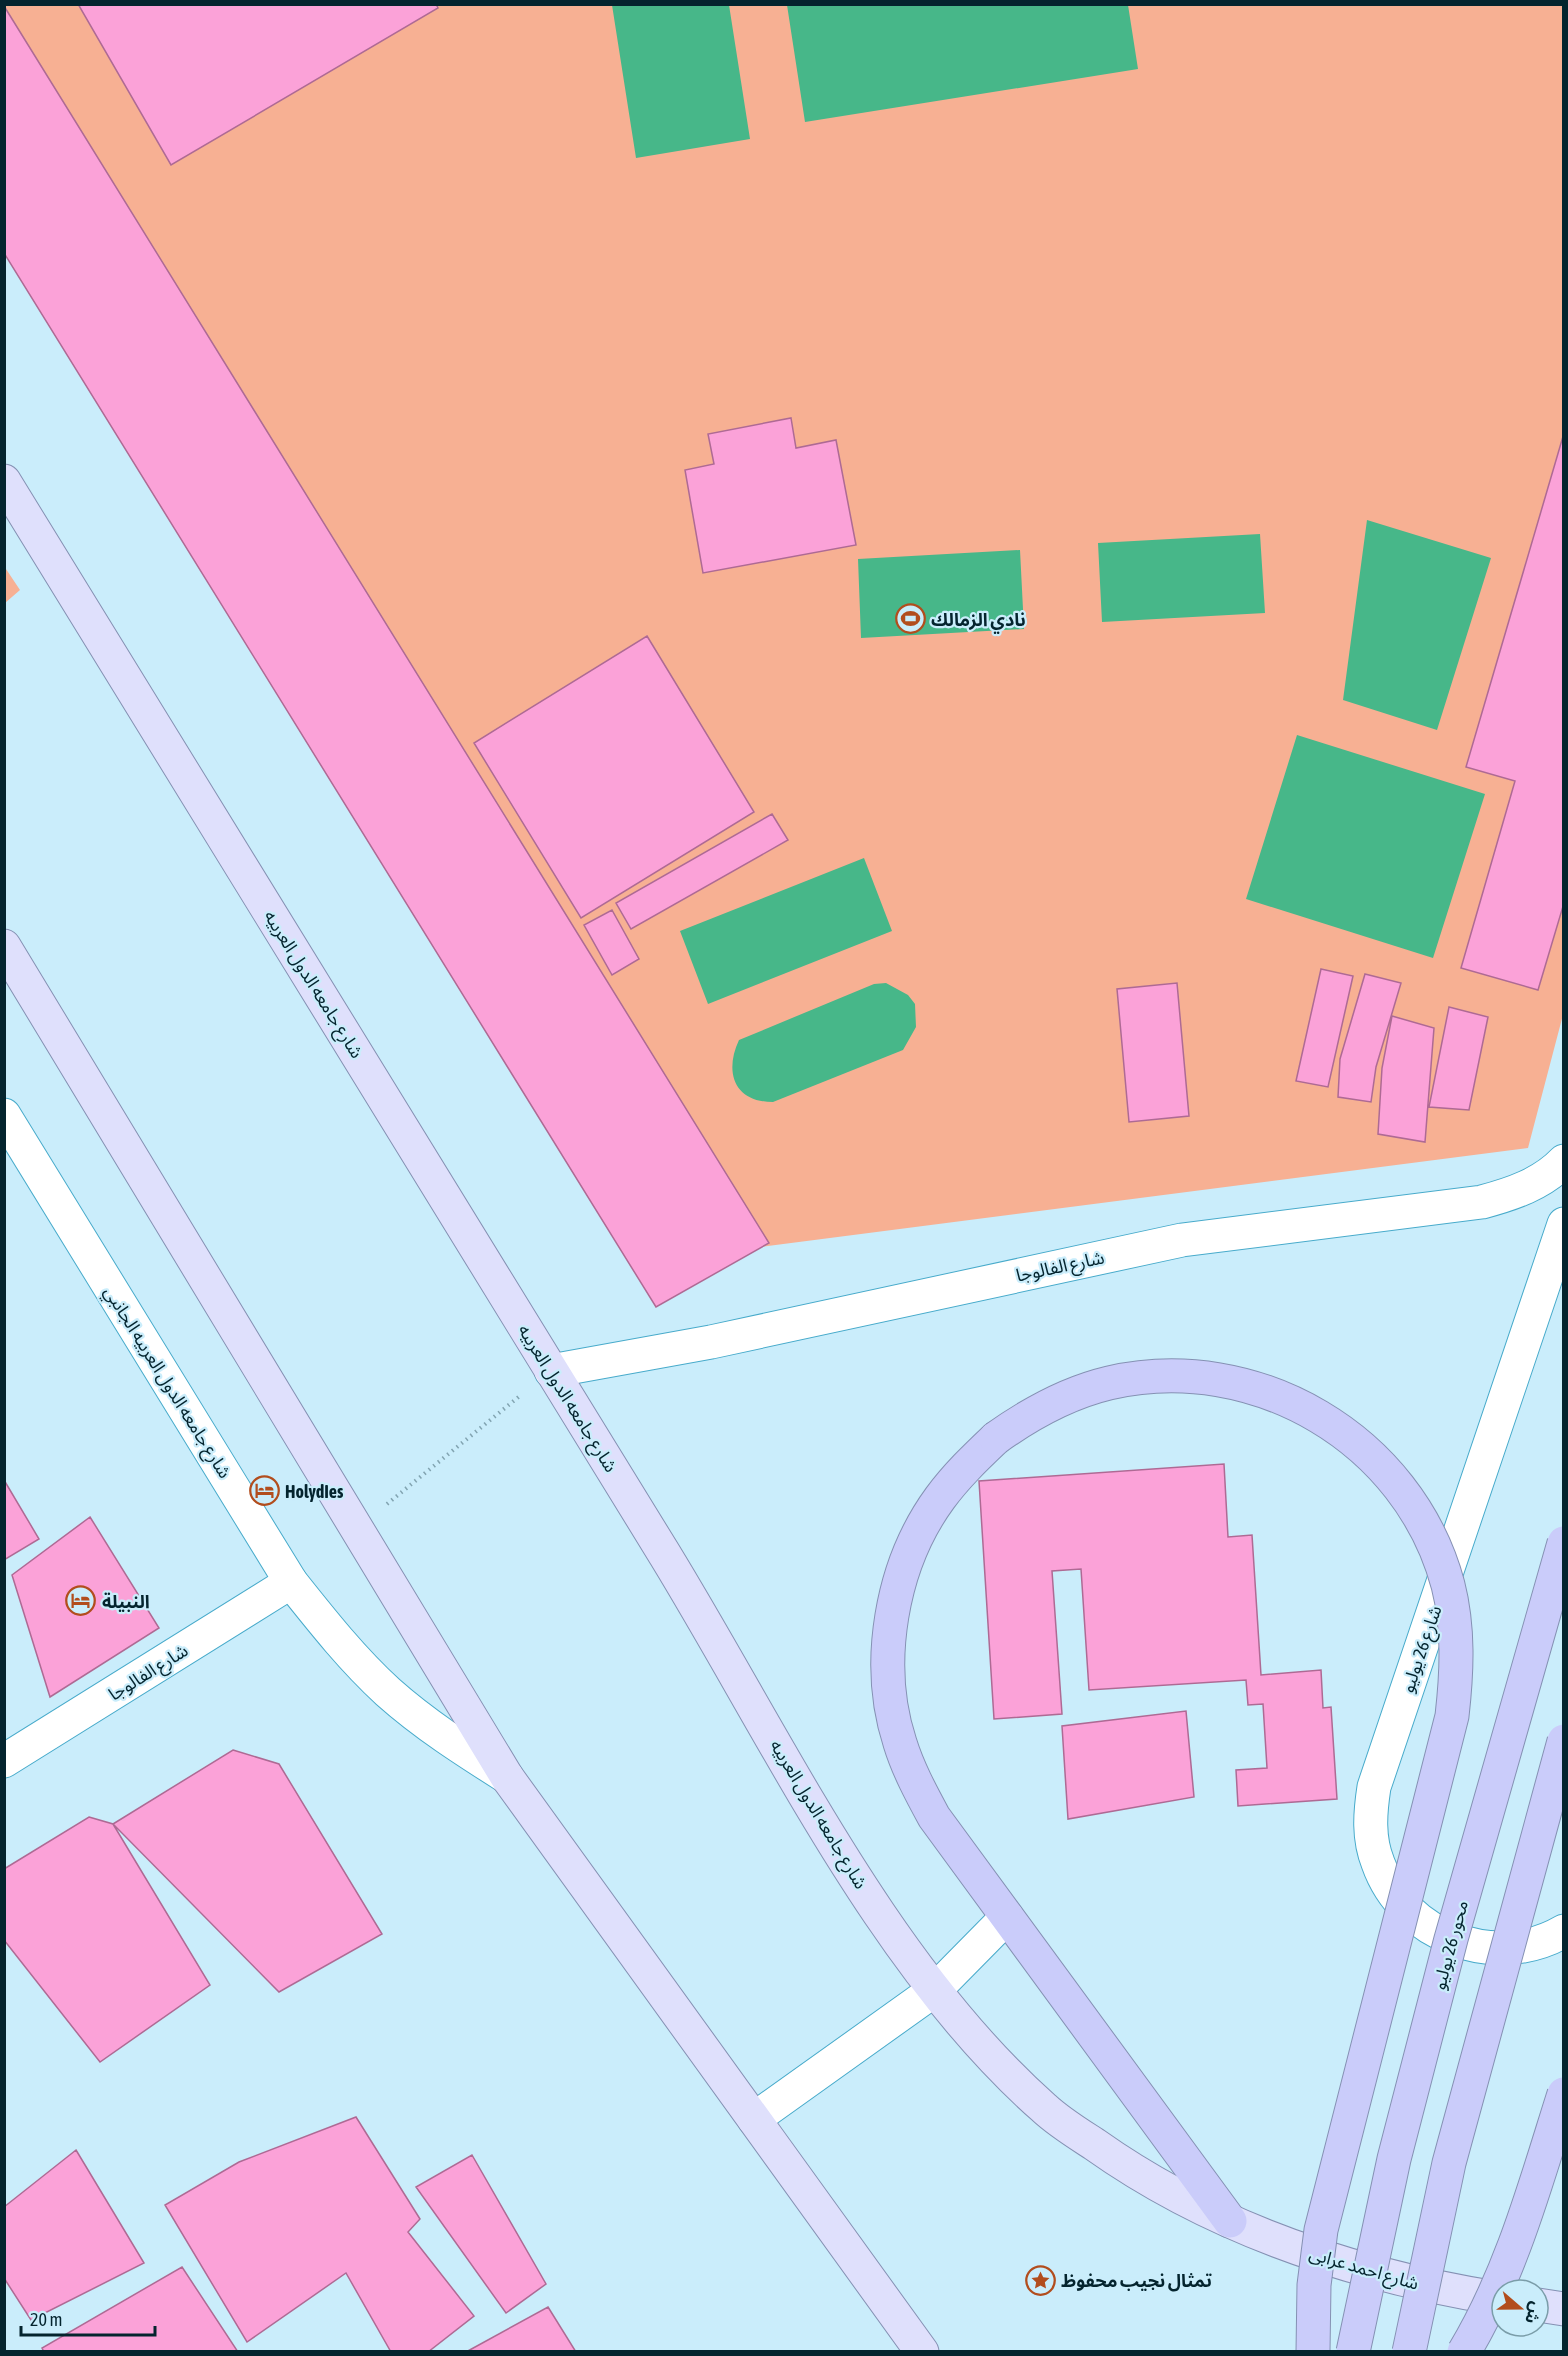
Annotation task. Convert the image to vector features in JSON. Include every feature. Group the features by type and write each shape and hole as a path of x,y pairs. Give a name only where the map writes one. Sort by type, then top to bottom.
{"highway":[{"path":"1230,2221 934,1817 914,1780 899,1741 890,1700 888,1658 892,1616 902,1575 917,1535 939,1499 965,1466 996,1438 1031,1413 1068,1395 1109,1383 1152,1376 1206,1377 1239,1383 1280,1396 1320,1416 1355,1440 1386,1471 1418,1515 1434,1544 1448,1585 1456,1639 1457,1672 1452,1716 1321,2230 1314,2285 1313,2352"},
{"name":"محور 26 يوليو","path":"1353,2352 1394,2159 1451,1939 1563,1543"},
{"path":"1409,2352 1449,2163 1563,1741"},
{"path":"1464,2352 1496,2291 1516,2244 1563,2094"}],"main road":[{"name":"شارع جامعه الدول العربيه","path":"4,480 693,1601 861,1886 977,2043 1047,2112 1128,2168 1230,2221"},
{"path":"4,946 507,1777 921,2352"},
{"name":"شارع احمد عرابى","path":"1230,2221 1306,2252 1395,2279 1490,2297"}],"street":[{"name":"شارع جامعه الدول العربيه الجانبي","path":"4,1115 291,1582 337,1640 388,1692 446,1738 507,1777"},
{"name":"شارع الفالوجا","path":"551,1371 711,1342 1182,1240 1482,1202 1510,1195 1536,1182 1563,1161"},
{"name":"شارع 26 يوليو","path":"1563,1224 1374,1786 1370,1813 1371,1839 1378,1864 1390,1888 1406,1909 1426,1926 1449,1939 1476,1946 1503,1949 1530,1945 1563,1931"},
{"name":"شارع الفالوجا","path":"4,1761 291,1582"},
{"path":"754,2120 936,1989 1007,1917"}],"path":[{"path":"357,1529 551,1371"}],"shaded area":[{"name":"نادي الزمالك","path":"5,5 1563,5 1564,1011 1528,1148 668,1259 5,228"},
{"path":"612,5 729,5 750,139 636,158"},
{"path":"787,5 1128,5 1138,69 805,122"},
{"path":"1367,520 1491,558 1437,730 1343,700"},
{"path":"1260,534 1265,613 1102,622 1098,543"},
{"path":"1020,550 1024,629 861,638 858,559"},
{"path":"4,566 20,590 5,603 4,603"},
{"path":"1297,735 1485,794 1433,958 1246,899"},
{"path":"864,858 892,931 708,1004 680,931"},
{"path":"886,983 908,995 915,1004 916,1027 903,1050 773,1102 760,1101 741,1091 733,1074 732,1063 739,1040 874,984"}],"building":[{"path":"78,4 436,4 438,8 171,165"},
{"path":"4,6 769,1243 656,1307 4,253"},
{"path":"791,418 796,448 836,440 856,545 703,573 685,470 714,464 708,434"},
{"path":"1564,433 1564,903 1538,990 1461,968 1515,781 1466,767"},
{"path":"647,636 754,812 581,918 474,743"},
{"path":"772,814 788,840 631,929 616,903"},
{"path":"612,910 639,959 612,975 584,925"},
{"path":"1321,969 1353,976 1328,1087 1296,1081"},
{"path":"1365,974 1401,983 1376,1067 1371,1102 1338,1097 1340,1059"},
{"path":"1177,983 1189,1116 1129,1122 1117,989"},
{"path":"1449,1007 1488,1017 1469,1110 1429,1107"},
{"path":"1392,1016 1434,1028 1425,1142 1378,1134 1382,1068"},
{"path":"1224,1464 1228,1537 1252,1535 1261,1675 1321,1670 1323,1708 1331,1707 1337,1799 1238,1806 1236,1770 1267,1768 1263,1704 1248,1705 1246,1680 1089,1690 1081,1569 1052,1571 1062,1714 994,1719 979,1481"},
{"path":"4,1480 39,1539 4,1560"},
{"name":"النبيلة","path":"90,1517 159,1628 50,1697 12,1575"},
{"path":"1186,1711 1194,1797 1068,1819 1062,1726"},
{"path":"233,1750 279,1764 382,1934 279,1992 113,1824"},
{"path":"89,1817 113,1824 210,1985 100,2062 4,1940 4,1869"},
{"path":"356,2117 420,2219 408,2232 474,2316 428,2352 391,2352 346,2273 247,2342 165,2205 239,2162"},
{"path":"76,2150 144,2263 31,2320 4,2278 4,2207"},
{"path":"472,2155 546,2284 506,2313 416,2187"},
{"path":"182,2267 238,2352 44,2352 42,2348"},
{"path":"548,2307 576,2352 466,2352"}],"place":[{"name":"نادي الزمالك","path":"910,619"},
{"name":"HolydIes","path":"264,1491"},
{"name":"النبيلة","path":"81,1601"},
{"name":"تمثال نجيب محفوظ","path":"1040,2280"}]}
